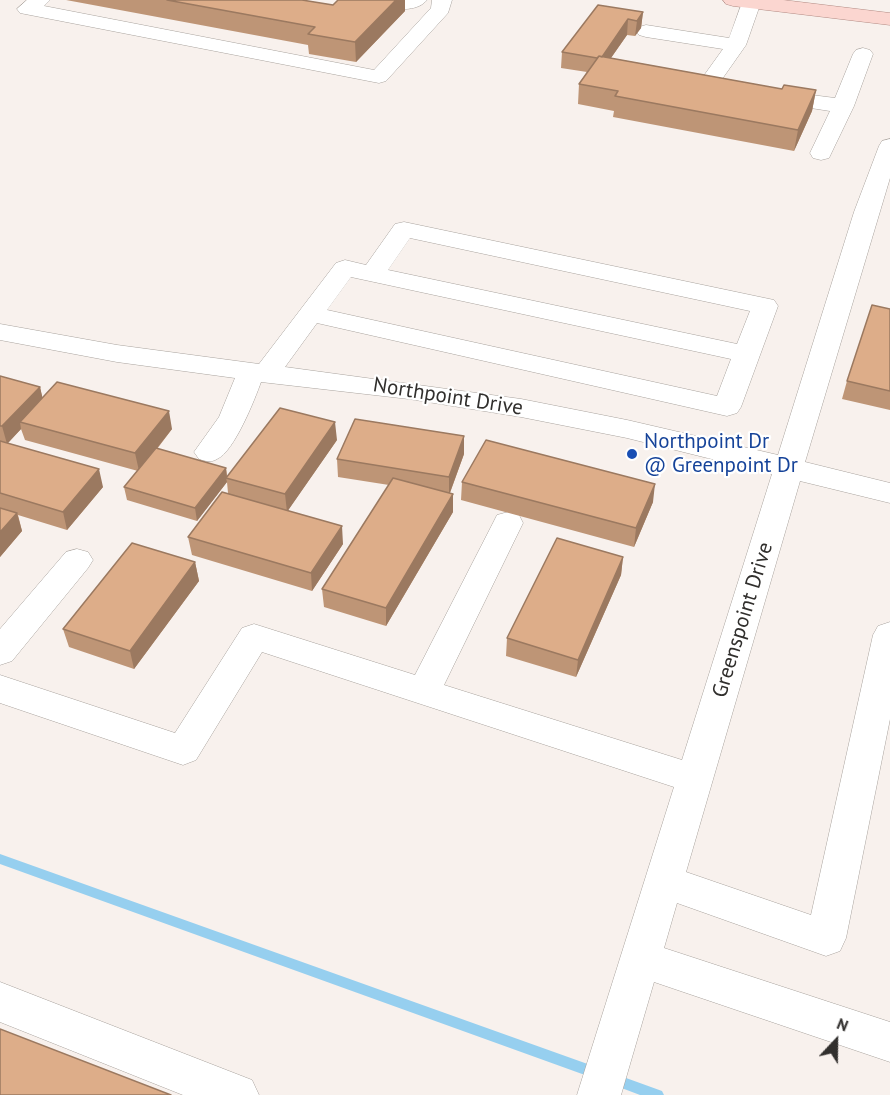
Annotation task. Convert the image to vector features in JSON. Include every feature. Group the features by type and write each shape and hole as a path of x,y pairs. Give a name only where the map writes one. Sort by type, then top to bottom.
{"main road":[{"path":"842,13 861,5 866,0"},
{"path":"742,1 890,19"}],"street":[{"path":"40,0 27,9 379,76 441,9 442,0"},
{"path":"395,3 404,4 417,0"},
{"path":"706,88 736,45 742,1"},
{"path":"646,31 736,45"},
{"path":"821,153 843,106 863,54"},
{"path":"684,83 729,91"},
{"path":"752,94 843,106"},
{"name":"Greenspoint Drive","path":"599,1095 639,970 866,212 887,162"},
{"path":"310,314 727,407 765,306 404,230 373,273"},
{"path":"209,452 232,419 258,373 310,314 345,267 746,354"},
{"name":"Northpoint Drive","path":"0,332 93,351 471,399 640,432 890,493"},
{"path":"423,693 508,523"},
{"path":"0,652 77,561"},
{"path":"664,882 826,938 890,635"},
{"path":"0,689 183,750 254,637 695,779"},
{"path":"639,970 890,1042"},
{"path":"0,1002 237,1095"}],"building":[{"path":"167,0 302,0 333,5 338,0 396,0 355,42 308,34 315,27"},
{"path":"598,5 643,12 637,21 628,19 602,57 562,52"},
{"path":"599,56 782,89 784,85 816,90 798,130 615,96 618,91 579,84"},
{"path":"872,305 890,309 890,391 847,381"},
{"path":"0,376 40,387 2,426 0,426"},
{"path":"57,382 169,411 135,453 20,422"},
{"path":"280,408 335,422 285,494 226,478"},
{"path":"355,419 464,436 449,477 337,459"},
{"path":"486,440 655,484 636,528 462,482"},
{"path":"0,441 99,469 63,512 0,493"},
{"path":"156,448 226,468 195,508 124,487"},
{"path":"393,478 453,494 386,608 322,589"},
{"path":"222,492 342,526 311,573 188,537"},
{"path":"0,508 17,513 0,532"},
{"path":"557,538 623,557 578,660 507,638"},
{"path":"132,543 195,562 130,651 63,629"},
{"path":"0,1029 171,1095 0,1095"}],"waterway":[{"path":"0,859 596,1073"},
{"path":"615,1080 658,1095"}],"place":[{"name":"Northpoint Dr @ Greenpoint Dr","path":"632,454"}]}
